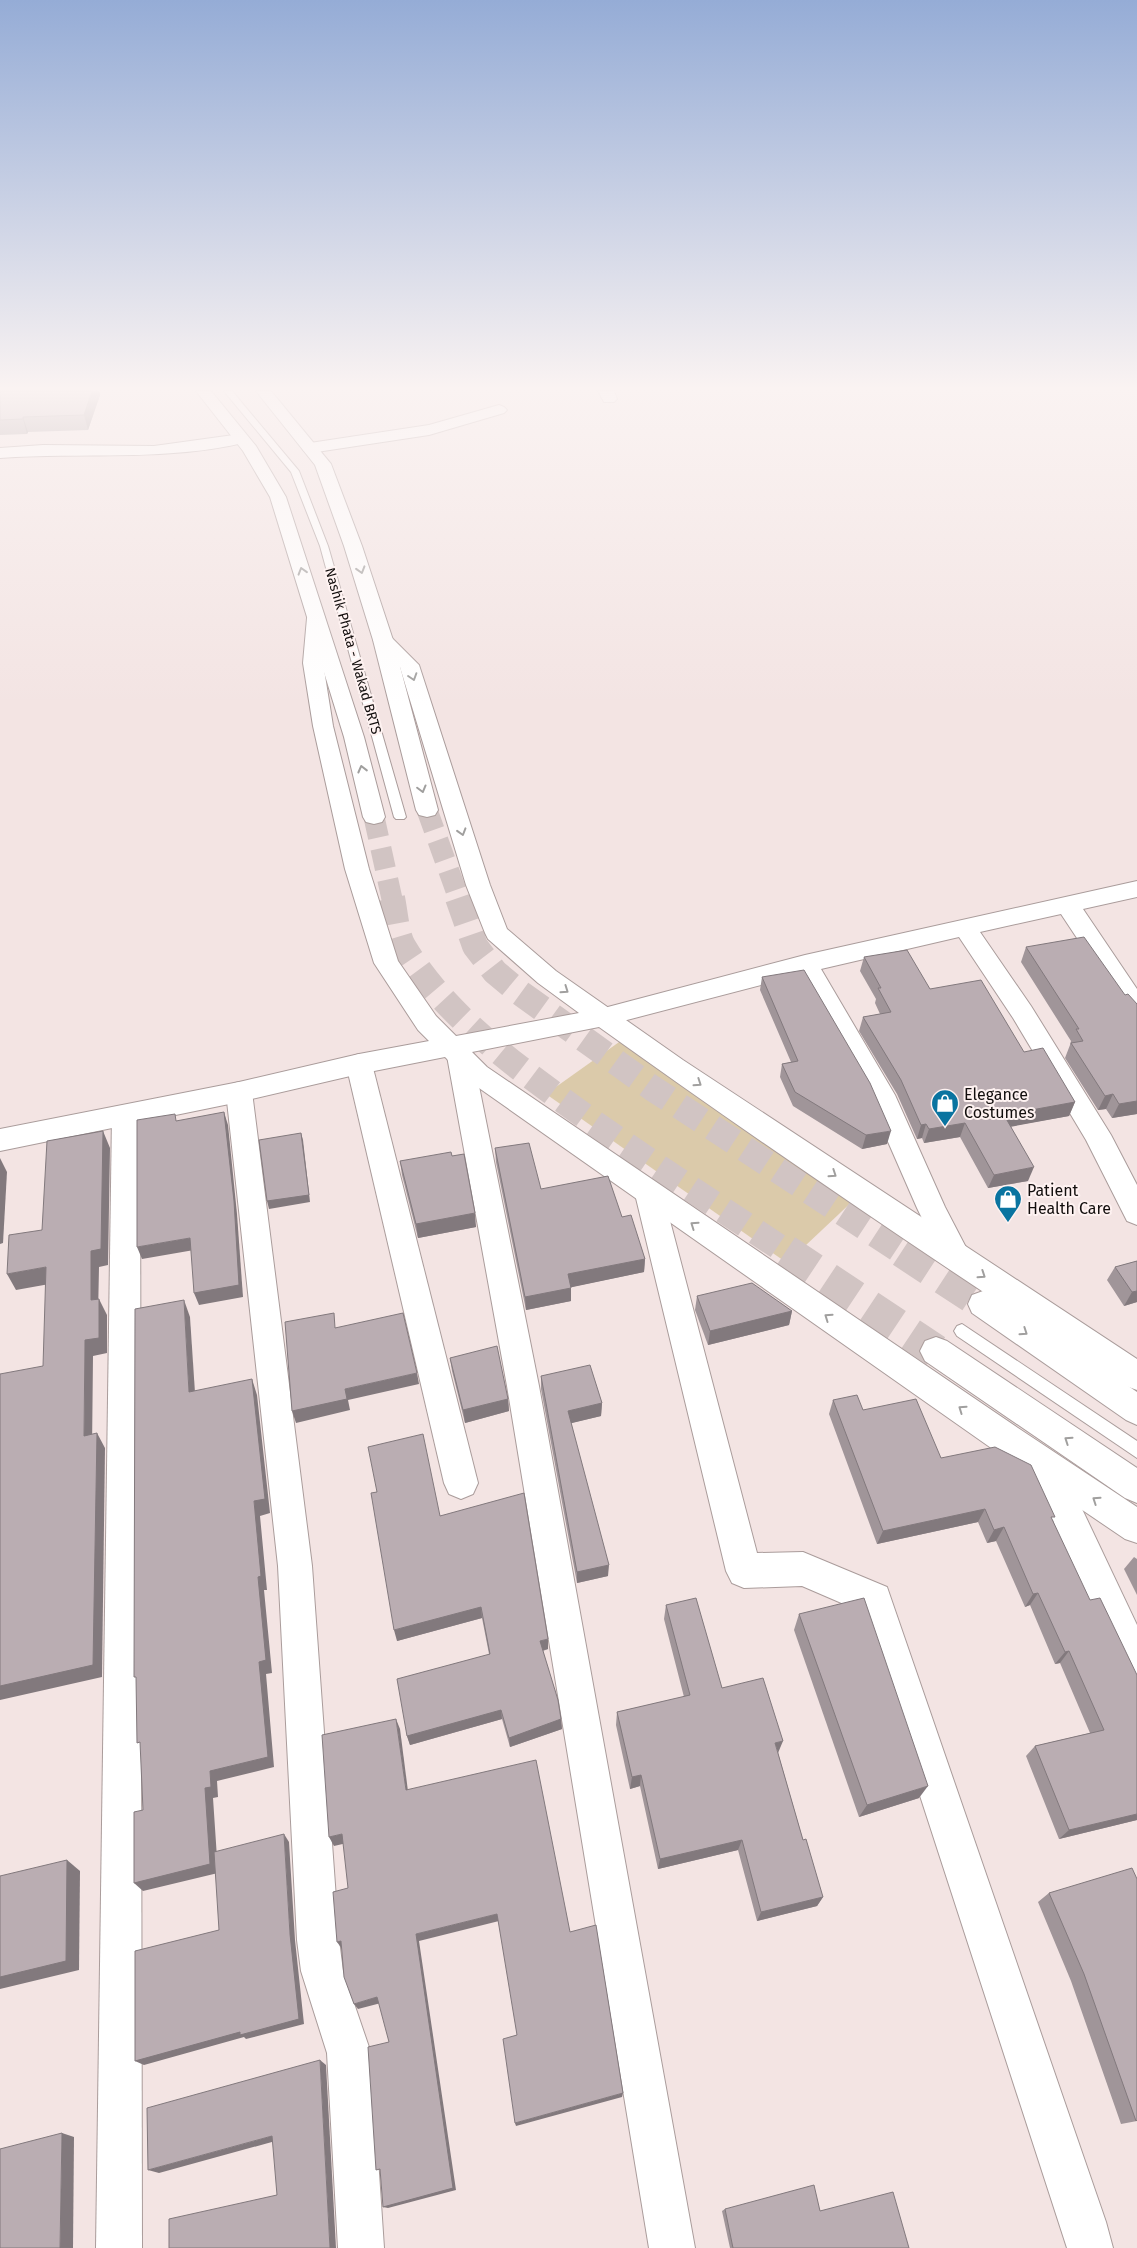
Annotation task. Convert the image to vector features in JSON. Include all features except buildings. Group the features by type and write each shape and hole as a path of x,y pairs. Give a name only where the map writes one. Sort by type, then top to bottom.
{"street":[{"path":"277,496 354,737 374,816"},
{"path":"335,496 383,640 427,810"},
{"path":"316,618 313,648 316,688 365,897 386,963 427,1023 478,1074 1044,1466 1137,1527"},
{"path":"383,640 409,665 478,885 497,933 547,977 682,1073 1137,1376"},
{"path":"0,1140 239,1092 359,1064 455,1052 604,1017 805,964 1137,889"},
{"path":"1067,904 1137,1009"},
{"path":"965,928 1022,1012 1092,1127 1137,1213"},
{"path":"805,964 881,1095 930,1208 956,1257"},
{"path":"455,1052 524,1386 672,2248"},
{"path":"359,1064 461,1483"},
{"path":"239,1092 295,1566 318,1940 322,1971 349,2053 361,2248"},
{"path":"119,2248 126,1115"},
{"path":"649,1194 744,1571 803,1569 874,1599 1083,2222 1090,2248"},
{"path":"983,1304 1137,1410"},
{"path":"936,1351 1137,1487"},
{"path":"1044,1466 1137,1665"}],"lane":[{"name":"Nashik Phata - Wakad BRTS","path":"305,496 324,546 400,817"},
{"path":"962,1331 1137,1450"}],"shaded area":[{"path":"629,1035 857,1197 787,1263 546,1094"}],"tunnel":[{"path":"427,810 459,899"},
{"path":"374,817 392,899"},
{"path":"392,898 397,929 403,946 436,992 476,1032 592,1122 788,1253"},
{"path":"458,898 475,946 495,972 519,992 652,1088 904,1253"},
{"path":"786,1251 936,1351"},
{"path":"902,1251 983,1304"}],"place":[{"name":"Elegance Costumes","path":"945,1127"},
{"name":"Patient Health Care","path":"1008,1223"}]}
